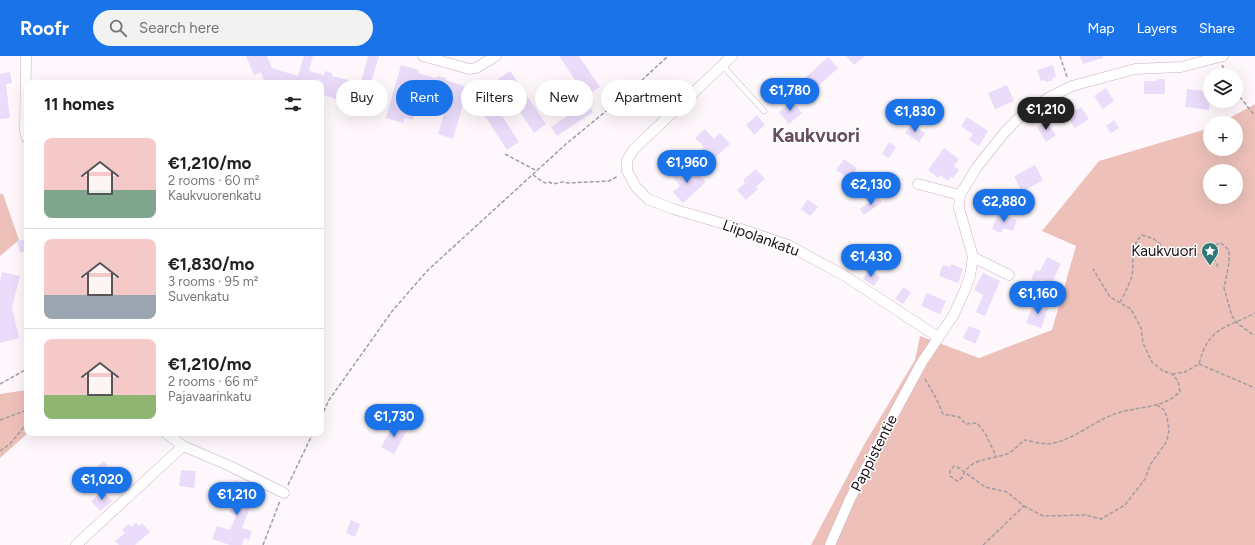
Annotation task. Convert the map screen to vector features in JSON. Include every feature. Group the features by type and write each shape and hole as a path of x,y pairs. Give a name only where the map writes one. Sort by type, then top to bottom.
{"street":[{"path":"26,56 26,80"},
{"path":"423,56 469,69 476,68 496,56"},
{"path":"626,171 627,160 634,149 732,56"},
{"path":"1009,274 973,257 959,208 960,194 977,167 1005,132 1020,117 1046,99 1072,86 1135,70 1181,67 1223,56"},
{"name":"Liipolankatu","path":"626,171 636,187 648,199 673,209 738,228 788,245 845,276 938,337"},
{"path":"918,184 960,194"},
{"name":"Pappistentie","path":"830,545 850,499 920,366 956,310 970,276 973,257"},
{"path":"170,436 183,446 230,466 284,493"},
{"path":"76,545 183,446"}],"lane":[{"path":"722,65 764,111"}],"path":[{"path":"324,411 329,400 393,310 428,270 566,144 628,93 668,56"},
{"path":"1060,56 1072,86"},
{"path":"1243,101 1255,116"},
{"path":"505,154 537,172"},
{"path":"533,175 545,183 549,182 553,184 563,182 609,181 626,171"},
{"path":"1120,302 1131,278 1132,255 1136,240 1142,235 1154,238 1174,256 1212,254"},
{"path":"1218,267 1212,254 1215,245 1221,243 1229,250 1230,263 1224,288 1232,316 1237,323 1252,334 1255,334"},
{"path":"1093,269 1110,297 1131,309 1141,328 1143,343 1152,362 1163,371 1172,374 1185,372 1199,364 1202,352 1208,339 1223,327 1237,323 1255,313"},
{"path":"1199,364 1255,388"},
{"path":"920,366 943,414 960,417 966,424 977,423 985,433 996,456"},
{"path":"0,384 24,371"},
{"path":"1157,405 1164,410 1167,417 1169,430 1168,441 1150,465 1145,479 1125,505 1101,519 1085,515 1043,516 1024,506 1007,492 985,487 964,473 959,468 954,466 950,471 950,476 957,481 962,478 964,473 971,464 1007,454 1024,440 1048,444 1070,437 1117,413 1157,405 1174,399 1180,392 1178,382 1172,374"},
{"path":"0,420 24,411"},
{"path":"0,451 10,444 24,427"},
{"path":"983,545 1024,506"}],"shaded area":[{"path":"1255,104 1255,545 811,545 865,443 915,360 920,336 979,358 1052,330 1076,246 1042,231 1099,161 1203,130 1203,156 1243,156 1243,116 1233,116"},
{"path":"0,194 3,194 19,240 0,256"},
{"path":"24,390 25,436 0,458 0,394"}],"building":[{"path":"246,56 267,56 272,68 298,76 304,56 313,56 309,71 324,75 325,71 332,73 332,76 349,80 336,80 336,99 324,95 324,80 264,80 261,72 254,75"},
{"path":"368,56 379,56 372,80 362,80"},
{"path":"559,56 579,56 600,87 593,92 593,80 575,80"},
{"path":"846,56 865,56 854,65"},
{"path":"1080,56 1103,56 1103,58 1083,64"},
{"path":"828,57 838,68 816,88 806,77"},
{"path":"401,65 419,70 418,73 436,78 437,76 446,78 445,80 397,80"},
{"path":"1053,65 1056,77 1052,78 1053,80 1046,82 1045,80 1041,81 1037,70"},
{"path":"510,71 516,80 499,80"},
{"path":"10,72 12,83 6,84 10,118 0,119 0,74"},
{"path":"1157,79 1165,79 1165,94 1144,94 1144,81 1157,81"},
{"path":"453,82 461,85 461,112 453,139 438,134 443,116 453,116"},
{"path":"396,83 396,116 414,116 413,120 405,118 403,123 386,118 388,116"},
{"path":"1007,85 1014,101 995,109 988,93"},
{"path":"1106,88 1114,101 1103,109 1094,96"},
{"path":"1187,89 1203,91 1203,108 1209,108 1209,110 1185,107"},
{"path":"527,96 535,108 535,116 541,116 546,124 534,133 523,116 527,116"},
{"path":"792,101 802,113 789,124 779,112"},
{"path":"1081,107 1089,119 1075,128 1067,116"},
{"path":"757,115 765,125 754,135 746,125"},
{"path":"485,116 502,116 519,142 507,150"},
{"path":"568,116 587,116 557,136 551,127"},
{"path":"967,117 988,131 979,146 969,140 973,134 961,126"},
{"path":"1114,120 1119,128 1111,133 1106,126"},
{"path":"1046,121 1056,135 1046,142 1037,127"},
{"path":"911,125 925,133 919,142 905,133"},
{"path":"705,129 714,139 720,133 730,144 708,164 698,153 704,147 695,138"},
{"path":"889,142 896,147 889,158 882,154"},
{"path":"944,148 959,159 954,166 959,170 953,178 950,177 948,181 940,175 938,178 928,170"},
{"path":"844,159 857,168 850,179 836,170"},
{"path":"1035,165 1043,180 1022,192 1014,176"},
{"path":"681,166 690,177 697,171 706,182 683,203 673,192 680,186 671,175"},
{"path":"756,169 765,179 756,187 758,189 746,200 737,190 745,183 743,180"},
{"path":"878,196 882,202 864,215 860,209"},
{"path":"808,199 818,207 810,216 801,209"},
{"path":"998,213 1017,220 1013,231 1003,228 1001,233 992,229"},
{"path":"24,240 24,252 20,253 17,241"},
{"path":"867,245 885,257 876,270 859,258"},
{"path":"1047,257 1061,264 1051,284 1041,279 1039,283 1031,279 1036,270 1040,271"},
{"path":"951,264 963,269 958,283 939,276 943,265 950,267"},
{"path":"869,269 880,277 874,286 863,279"},
{"path":"2,272 20,276 12,307 19,338 0,343 0,280"},
{"path":"983,273 1000,281 985,316 976,312 983,295 974,290"},
{"path":"903,287 911,292 903,304 895,299"},
{"path":"927,293 946,301 940,314 921,306"},
{"path":"1037,302 1049,306 1041,328 1026,323 1032,307 1035,308"},
{"path":"969,326 981,331 975,344 963,338"},
{"path":"394,423 407,430 394,454 381,447"},
{"path":"104,461 117,478 102,490 88,474"},
{"path":"181,470 196,471 194,488 179,486"},
{"path":"234,480 257,489 242,528 252,531 249,540 244,538 242,545 230,545 212,539 217,526 230,530 236,515 229,512 235,496 229,493"},
{"path":"103,491 112,501 100,511 91,501"},
{"path":"351,520 360,524 355,537 346,533"},
{"path":"136,523 139,526 142,523 150,532 135,545 119,545 115,541 125,533 122,530 129,524 131,527"}],"place":[{"name":"Kaukvuori","path":"1210,266"}],"district":[{"name":"Kaukvuori","path":"816,135"}]}
